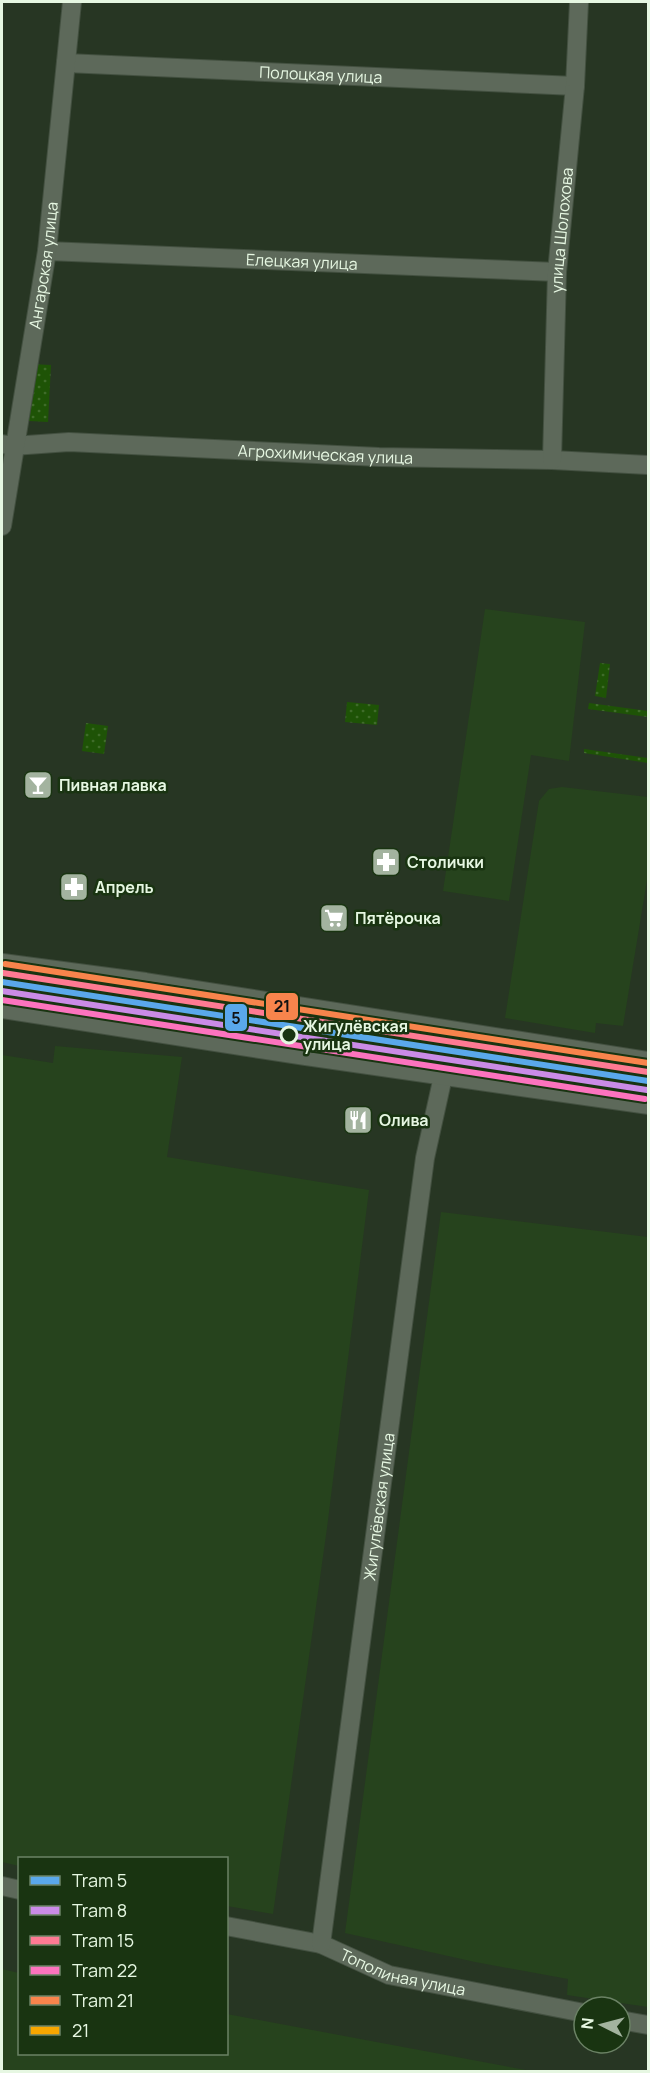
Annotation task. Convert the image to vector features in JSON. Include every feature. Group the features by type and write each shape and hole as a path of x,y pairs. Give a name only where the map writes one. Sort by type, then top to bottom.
{"street":[{"name":"Ангарская улица","path":"2,526 7,445 47,251 72,2"},
{"name":"улица Шолохова","path":"552,460 557,272 575,86 579,2"},
{"name":"Полоцкая улица","path":"66,63 575,86"},
{"name":"Елецкая улица","path":"47,251 557,272"},
{"name":"Агрохимическая улица","path":"7,445 69,442 379,457 552,460 648,465"},
{"path":"2,967 99,979 648,1065"},
{"path":"2,1005 299,1051 648,1101"},
{"path":"435,1070 438,1032"},
{"path":"511,1080 506,1062 509,1052 516,1045"},
{"name":"Жигулёвская улица","path":"321,1944 435,1070"},
{"path":"2,1886 18,1890"},
{"name":"Тополиная улица","path":"228,1926 321,1944 389,1975 572,2011"},
{"path":"632,2022 648,2025"}],"shaded area":[{"path":"485,609 585,622 569,761 531,755 509,901 443,891"},
{"path":"562,787 648,797 648,874 623,1026 596,1023 595,1033 505,1018 539,801 549,789"},
{"path":"55,1046 182,1057 167,1157 369,1190 327,1528 273,1914 228,1906 228,1857 18,1857 18,1866 2,1862 2,1055 53,1063"},
{"path":"441,1212 648,1237 648,2007 632,2005 632,1995 567,1995 568,1979 475,1962 345,1933"},
{"path":"2,1969 18,1973 18,2055 228,2055 228,2014 531,2071 2,2071"}],"green space":[{"path":"31,364 51,365 48,422 29,421 26,418"},
{"path":"600,663 610,664 606,698 595,696"},
{"path":"347,702 379,705 377,725 345,722"},
{"path":"589,703 648,711 648,717 588,709"},
{"path":"86,723 108,726 104,754 82,751"},
{"path":"584,749 648,758 648,763 584,753"}],"tram line":[{"name":"21","path":"5,964 648,1063"},
{"name":"15","path":"3,973 648,1072"},
{"name":"5","path":"2,982 648,1081"},
{"name":"8","path":"2,991 647,1090"},
{"name":"22","path":"2,1000 645,1099"}],"transit line":[{"name":"21","path":"2,967 145,986 648,1065"}],"place":[{"name":"Пивная лавка","path":"38,785"},
{"name":"Столички","path":"386,862"},
{"name":"Апрель","path":"74,887"},
{"name":"Пятёрочка","path":"334,918"},
{"name":"Жигулёвская улица","path":"289,1035"},
{"name":"Олива","path":"358,1120"}]}
